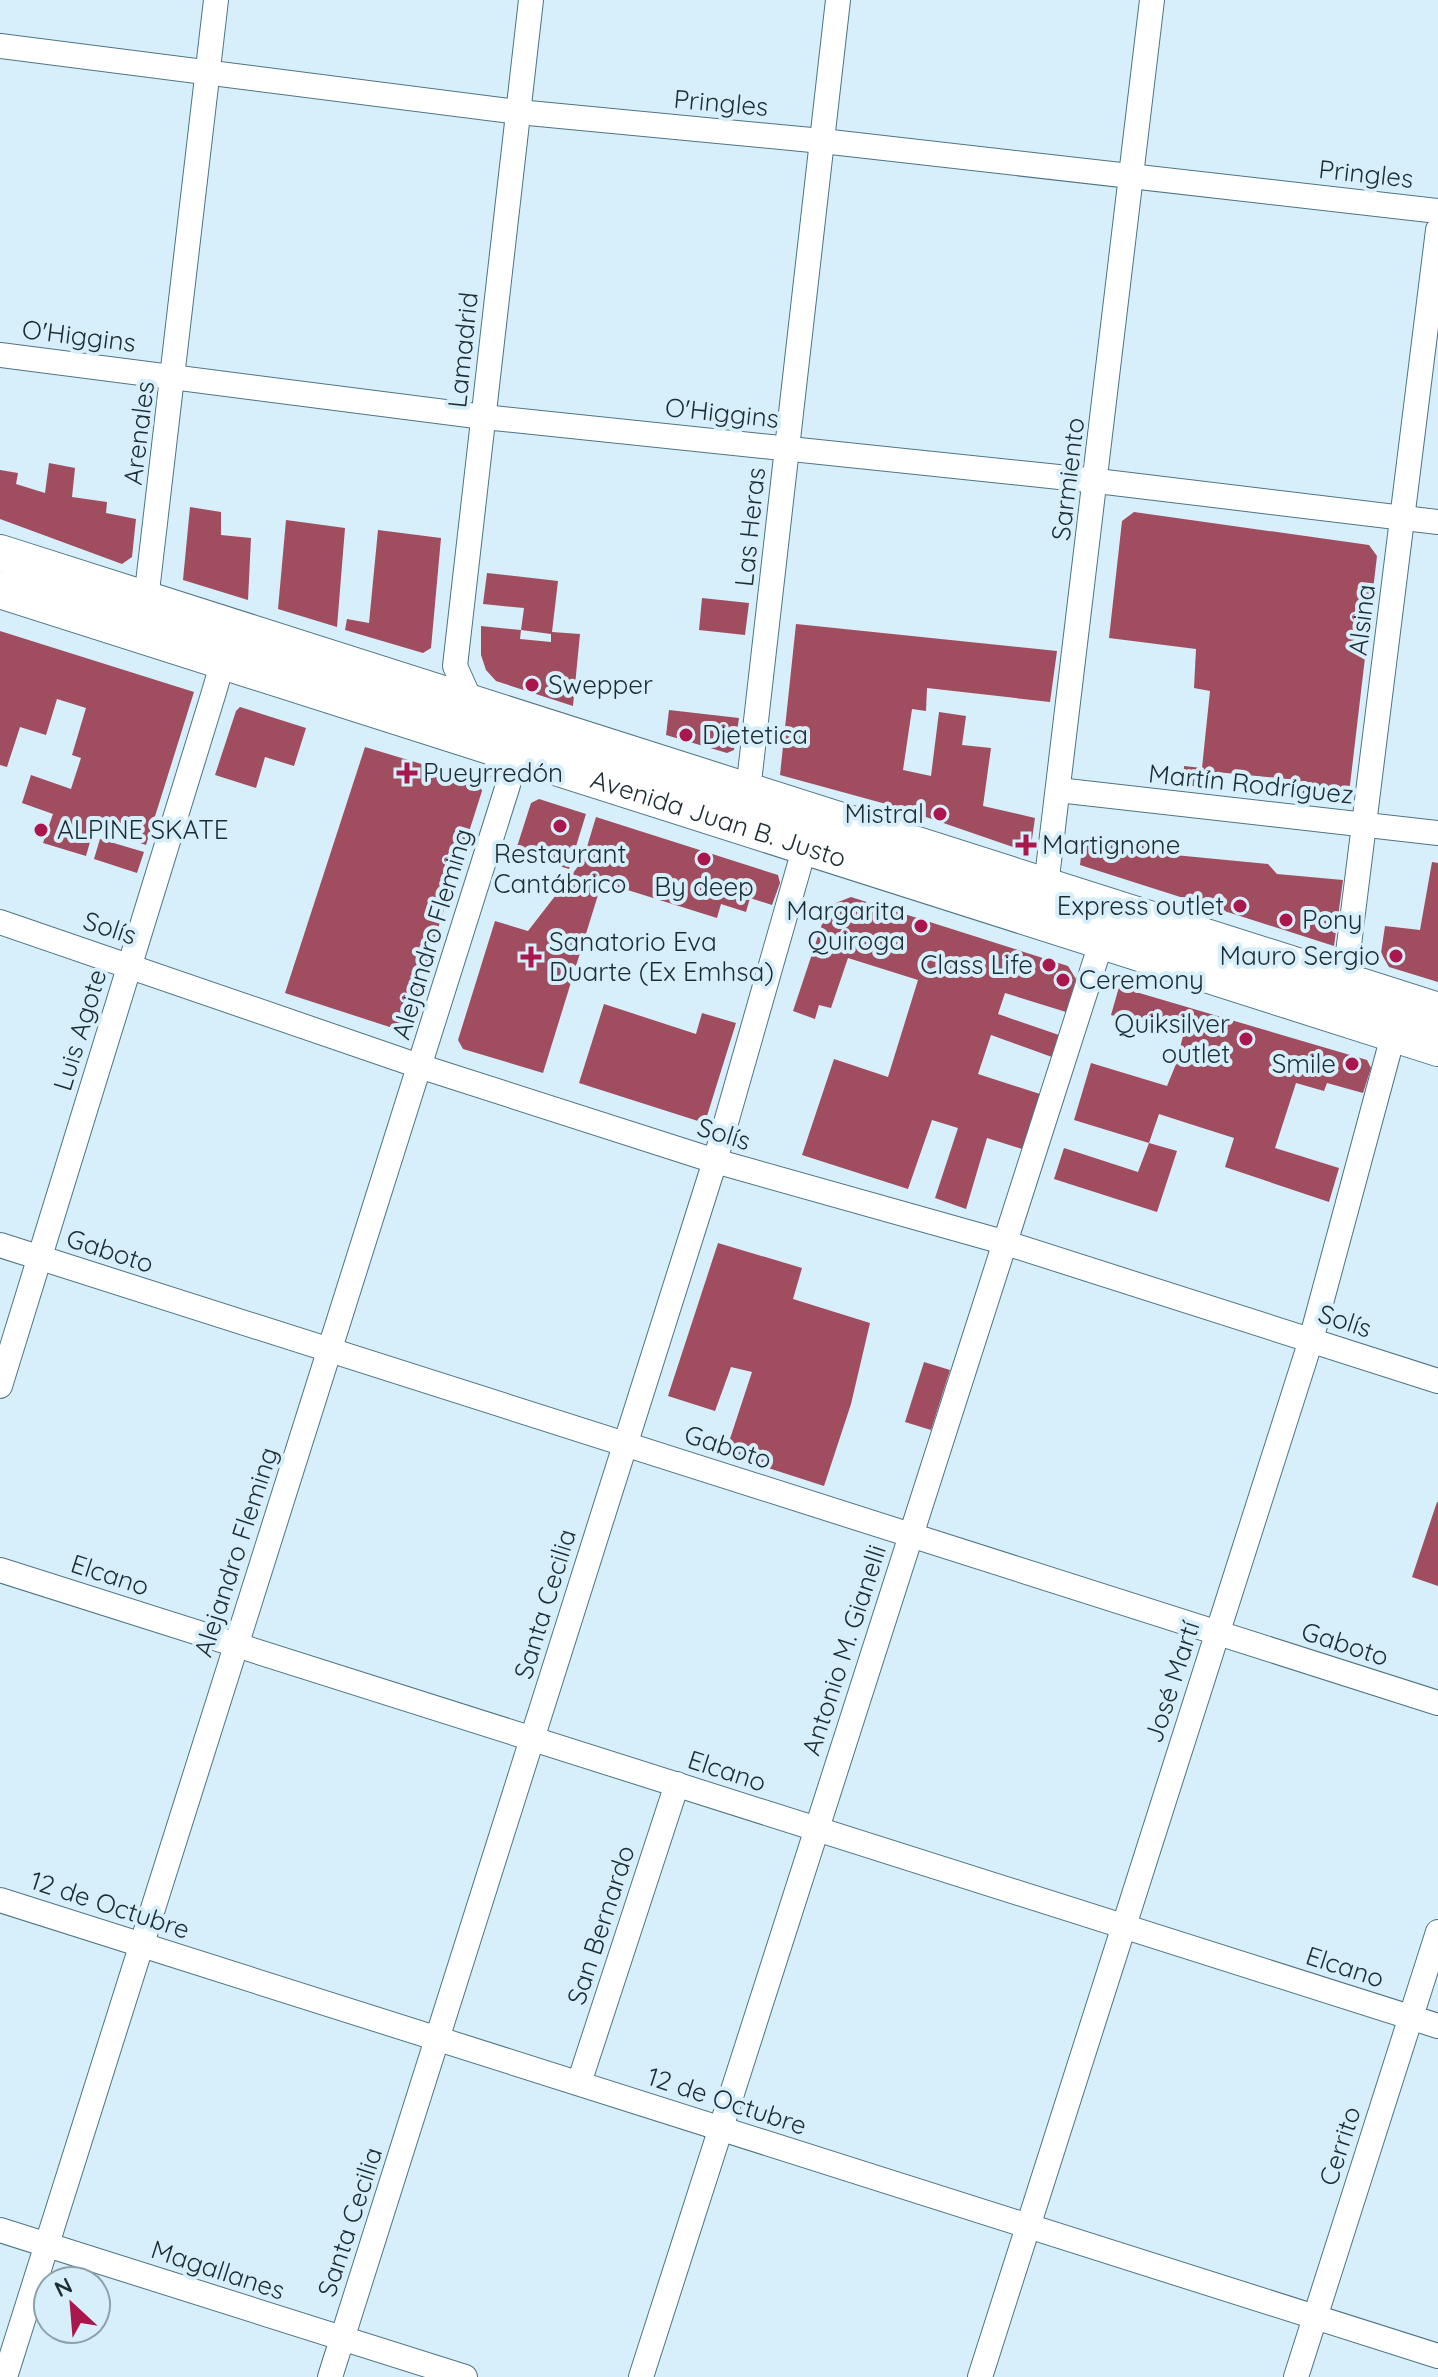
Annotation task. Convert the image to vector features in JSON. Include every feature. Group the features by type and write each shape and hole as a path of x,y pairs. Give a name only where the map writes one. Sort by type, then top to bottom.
{"main road":[{"name":"Avenida Juan B. Justo","path":"0,553 1046,886 1342,999 1398,1017 1438,1048"},
{"name":"Avenida Juan B. Justo","path":"0,590 219,676 490,746 1102,940 1342,999"},
{"name":"Avenida Juan B. Justo","path":"1398,1017 1438,1011"}],"street":[{"name":"Arenales","path":"146,600 216,0"},
{"name":"Lamadrid","path":"490,746 455,666 531,0"},
{"name":"Las Heras","path":"748,791 838,0"},
{"name":"Sarmiento","path":"1046,886 1097,481 1152,0"},
{"name":"Pringles","path":"0,46 208,70 518,112 822,141 1438,211"},
{"name":"Alsina","path":"1342,999 1438,230"},
{"name":"O'Higgins","path":"0,355 484,417 1097,481 1438,522"},
{"path":"146,600 219,676"},
{"name":"Luis Agote","path":"0,1386 219,676"},
{"name":"Alejandro Fleming","path":"5,2377 508,785 490,746"},
{"name":"Martín Rodríguez","path":"1058,790 1438,833"},
{"path":"748,791 805,846"},
{"name":"Santa Cecilia","path":"330,2377 715,1161 805,846"},
{"path":"1046,886 1102,940"},
{"name":"Solís","path":"0,922 130,964 419,1066 715,1161 1003,1242 1438,1381"},
{"name":"Antonio M. Gianelli","path":"641,2377 1102,940"},
{"name":"José Martí","path":"980,2377 1311,1340 1398,1017"},
{"name":"Gaboto","path":"0,1245 1438,1703"},
{"name":"Elcano","path":"0,1570 1438,2026"},
{"name":"San Bernardo","path":"579,2083 677,1784"},
{"name":"12 de Octubre","path":"0,1900 1438,2356"},
{"name":"Cerrito","path":"1296,2377 1438,1932"},
{"name":"Magallanes","path":"0,2230 465,2377"}],"building":[{"path":"49,463 75,468 72,497 107,502 106,513 136,519 132,557 122,564 0,519 0,470 18,473 16,484 45,493"},
{"path":"190,507 221,512 221,535 251,538 248,600 183,580"},
{"path":"1134,512 1369,545 1377,556 1348,802 1296,796 1298,780 1216,772 1213,788 1183,785 1184,766 1202,768 1210,691 1194,688 1196,649 1109,638 1122,521"},
{"path":"286,520 345,528 337,627 278,609"},
{"path":"378,530 441,538 431,648 423,653 345,630 347,619 369,623"},
{"path":"487,573 558,581 552,632 580,634 573,706 496,681 486,670 481,655 481,626 521,630 524,608 483,604","holes":["521,630 551,634 551,642 520,639"]},
{"path":"702,598 749,603 745,635 699,630"},
{"path":"796,624 1057,651 1050,702 927,688 926,711 912,709 903,770 931,776 939,712 966,716 962,745 991,748 983,806 1035,818 1030,853 897,807 780,775"},
{"path":"0,631 194,692 146,845 94,828 86,856 43,843 53,814 22,803 31,775 71,789 81,758 72,755 86,708 57,699 46,735 20,727 7,767 0,765"},
{"path":"240,707 306,728 294,766 265,757 256,788 215,775"},
{"path":"669,710 739,718 734,750 727,753 666,735"},
{"path":"365,747 478,781 482,791 405,1032 285,993"},
{"path":"539,799 586,814 569,869 515,853 531,803"},
{"name":"Sanatorio Eva Duarte (Ex Emhsa)","path":"596,817 778,875 780,883 772,905 750,898 746,912 721,904 717,918 602,882 543,1073 463,1049 458,1040 495,921 528,931 583,860"},
{"path":"1083,838 1157,847 1164,854 1268,864 1277,874 1343,880 1334,946 1080,865"},
{"path":"100,839 144,852 137,873 94,859"},
{"path":"1432,862 1438,863 1438,982 1389,967 1381,953 1385,926 1420,930"},
{"path":"851,897 1068,966 1076,979 1066,1012 1005,993 998,1014 1059,1035 1052,1057 991,1035 978,1074 1040,1094 1022,1149 987,1138 966,1209 935,1198 958,1128 932,1120 908,1189 802,1155 834,1059 888,1077 918,980 848,958 831,1008 819,1005 815,1019 793,1011 828,906"},
{"path":"1119,987 1367,1060 1371,1068 1363,1093 1327,1083 1324,1091 1296,1083 1275,1148 1339,1168 1329,1202 1225,1167 1234,1138 1159,1114 1149,1143 1074,1120 1091,1063 1167,1086 1176,1064 1183,1036 1111,1015"},
{"path":"604,1004 696,1034 702,1013 736,1023 707,1116 698,1121 579,1083"},
{"path":"1149,1143 1177,1151 1157,1212 1054,1179 1064,1148 1138,1172"},
{"path":"718,1243 802,1268 793,1299 870,1323 851,1404 824,1486 725,1454 752,1372 731,1367 715,1411 668,1396"},
{"path":"924,1362 950,1370 931,1430 905,1422"},
{"path":"1438,1502 1438,1586 1412,1577"}],"place":[{"name":"Swepper","path":"532,685"},
{"name":"Dietetica","path":"686,735"},
{"name":"Pueyrredón","path":"407,773"},
{"name":"Mistral","path":"940,814"},
{"name":"Restaurant Cantábrico","path":"560,826"},
{"name":"ALPINE SKATE","path":"41,830"},
{"name":"Martignone","path":"1026,845"},
{"name":"By deep","path":"704,859"},
{"name":"Express outlet","path":"1240,906"},
{"name":"Pony","path":"1286,920"},
{"name":"Margarita Quiroga","path":"921,926"},
{"name":"Mauro Sergio","path":"1396,956"},
{"name":"Sanatorio Eva Duarte (Ex Emhsa)","path":"531,957"},
{"name":"Class Life","path":"1049,965"},
{"name":"Ceremony","path":"1063,980"},
{"name":"Quiksilver outlet","path":"1246,1039"},
{"name":"Smile","path":"1352,1064"}]}
